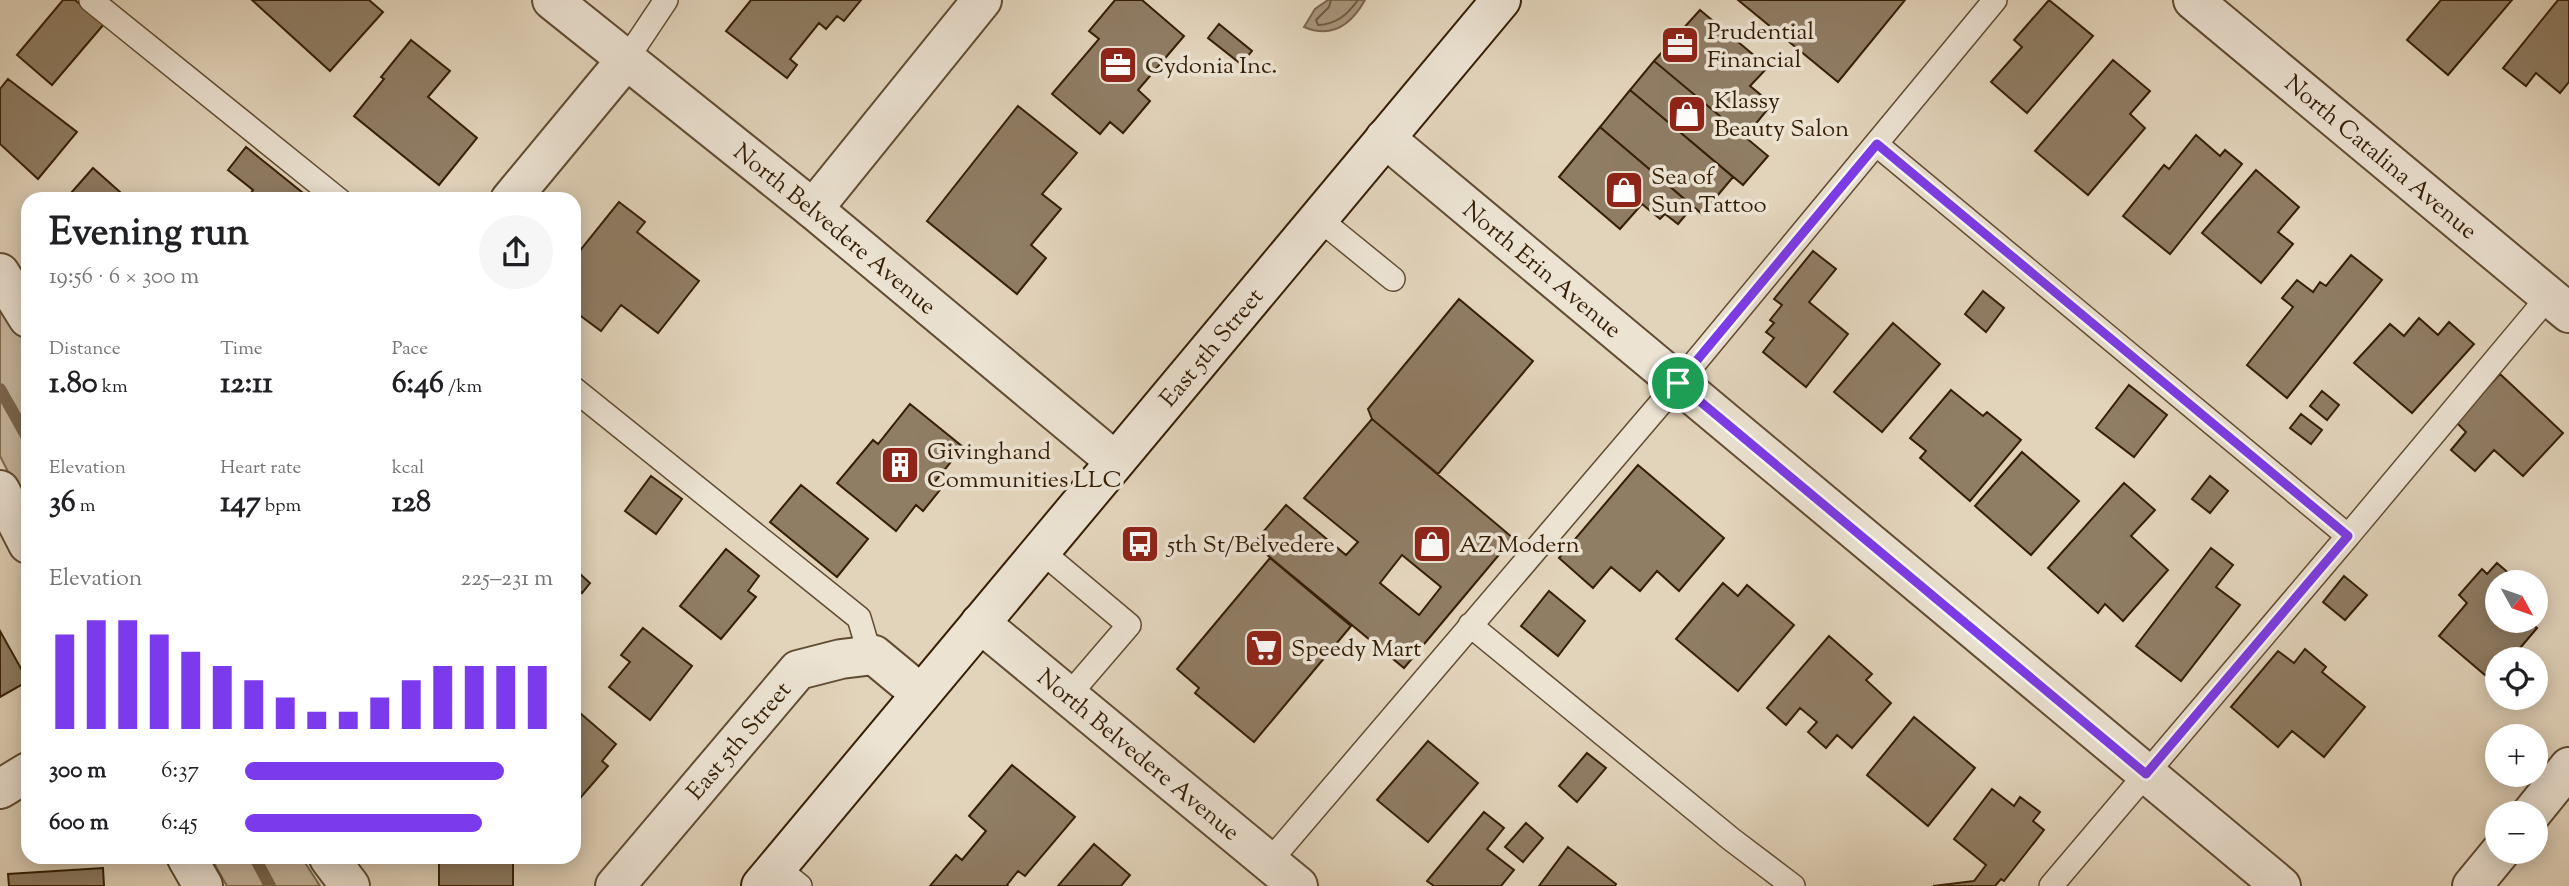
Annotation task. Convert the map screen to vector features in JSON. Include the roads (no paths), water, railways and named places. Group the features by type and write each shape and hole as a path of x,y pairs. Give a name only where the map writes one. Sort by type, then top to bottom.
{"street":[{"name":"North Belvedere Avenue","path":"552,0 813,209 1115,461"},
{"path":"813,209 982,0"},
{"name":"East 5th Street","path":"780,880 921,694 1501,0"},
{"name":"North Catalina Avenue","path":"2193,0 2559,305"},
{"path":"517,192 626,60"},
{"name":"North Erin Avenue","path":"1385,138 2281,886"},
{"path":"0,273 21,307"},
{"path":"0,490 21,530"},
{"name":"North Belvedere Avenue","path":"981,623 1298,886"},
{"path":"870,655 874,654 921,694"},
{"name":"East 5th Street","path":"615,886 798,670 870,655"},
{"path":"2542,801 2569,767"},
{"path":"0,789 21,776"},
{"path":"190,864 203,886"},
{"path":"334,864 350,886"},
{"path":"2472,886 2490,864"}],"lane":[{"path":"92,0 329,192"},
{"path":"626,60 666,0"},
{"path":"1269,862 1678,383 1995,0"},
{"path":"1877,144 2348,536"},
{"path":"1318,218 1393,279"},
{"path":"2051,886 2348,536 2559,305"},
{"path":"581,395 859,618 870,655"},
{"path":"1041,551 1129,625 1068,696"},
{"path":"1470,625 1731,839 1793,886"}],"water":[{"path":"1328,0 1365,0 1360,9 1340,27 1323,31 1304,27 1315,9"}],"waterway":[{"path":"0,389 21,426"},
{"path":"258,864 270,886"}],"place":[{"name":"Prudential Financial","path":"1680,45"},
{"name":"Cydonia Inc.","path":"1118,65"},
{"name":"Klassy Beauty Salon","path":"1687,114"},
{"name":"Sea of Sun Tattoo","path":"1624,190"},
{"name":"Givinghand Communities LLC","path":"900,465"},
{"name":"5th St/Belvedere","path":"1140,544"},
{"name":"AZ Modern","path":"1432,544"},
{"name":"Speedy Mart","path":"1264,648"}]}
